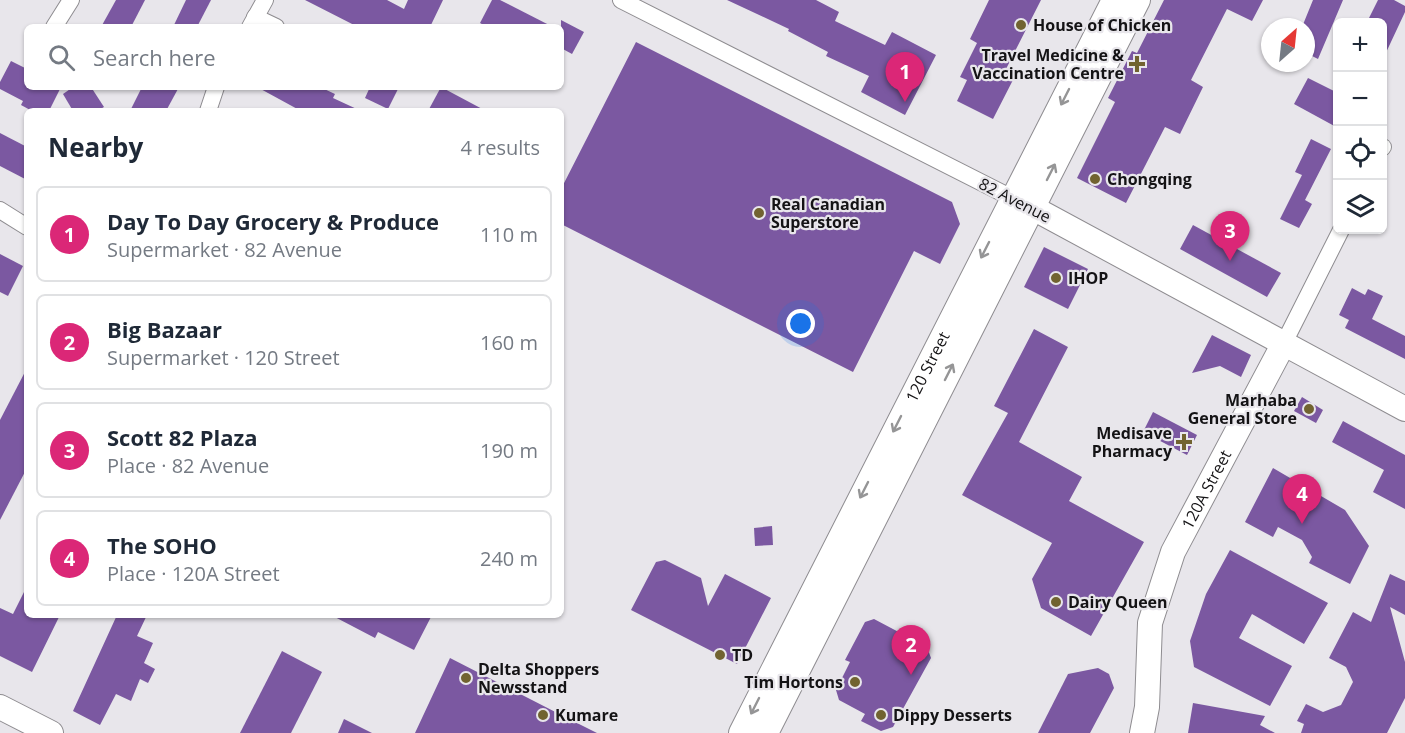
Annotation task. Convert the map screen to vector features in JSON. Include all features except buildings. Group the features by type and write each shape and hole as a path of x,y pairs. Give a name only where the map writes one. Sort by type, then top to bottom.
{"main road":[{"name":"120 Street","path":"766,733 843,583 1022,203 1114,0"},
{"name":"120 Street","path":"741,733 844,531 1022,203 1138,0"},
{"name":"82 Avenue","path":"1022,203 1405,409"},
{"name":"120A Street","path":"1142,733 1147,706 1150,623 1173,552 1284,344"},
{"path":"843,583 837,578 836,571 845,547 844,531"},
{"path":"810,596 816,600 817,607 810,630 811,646"},
{"path":"0,706 51,733"}],"street":[{"path":"253,22 265,0"},
{"name":"82 Avenue","path":"621,0 1022,203"},
{"path":"55,24 64,2"},
{"path":"209,108 215,90"},
{"path":"0,210 24,225"},
{"name":"120A Street","path":"1284,344 1339,234"}],"place":[{"name":"House of Chicken","path":"1021,25"},
{"name":"Travel Medicine & Vaccination Centre","path":"1137,64"},
{"name":"Day To Day Grocery & Produce","path":"905,102"},
{"name":"Chongqing","path":"1095,179"},
{"name":"Real Canadian Superstore","path":"759,213"},
{"name":"Scott 82 Plaza","path":"1230,261"},
{"name":"IHOP","path":"1056,278"},
{"name":"Marhaba General Store","path":"1309,409"},
{"name":"Medisave Pharmacy","path":"1184,442"},
{"name":"The SOHO","path":"1302,524"},
{"name":"Dairy Queen","path":"1056,602"},
{"name":"TD","path":"720,655"},
{"name":"Big Bazaar","path":"911,675"},
{"name":"Delta Shoppers Newsstand","path":"466,678"},
{"name":"Tim Hortons","path":"855,682"},
{"name":"Kumare","path":"543,715"},
{"name":"Dippy Desserts","path":"881,715"}]}
